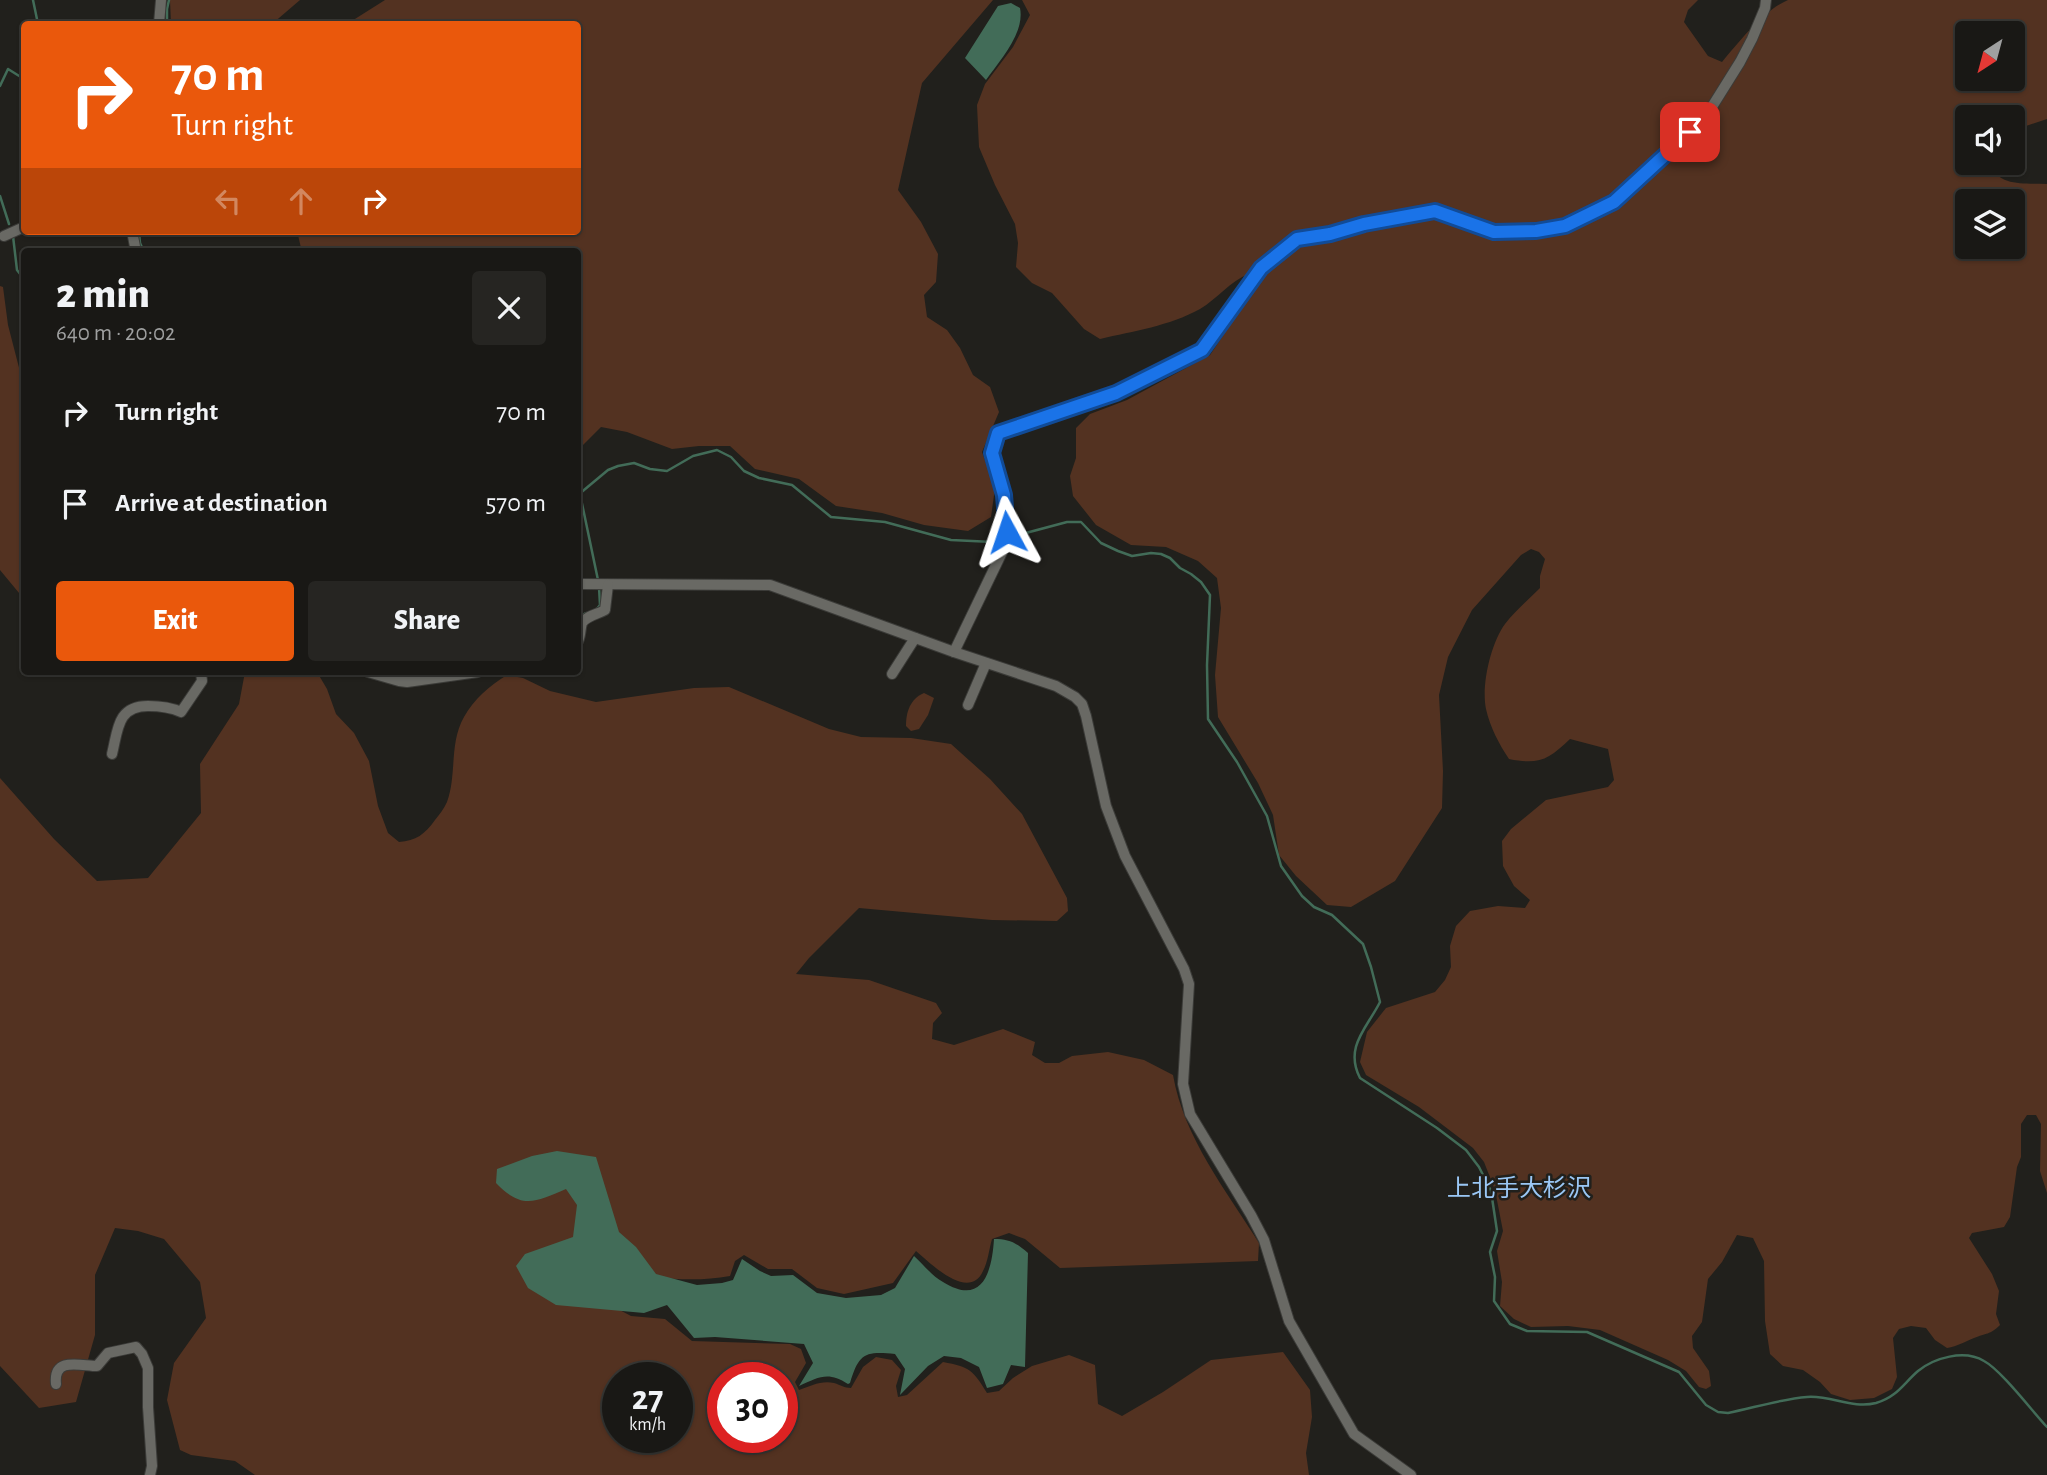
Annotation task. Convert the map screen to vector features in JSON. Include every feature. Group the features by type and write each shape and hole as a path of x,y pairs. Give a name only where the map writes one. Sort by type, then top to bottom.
{"street":[{"path":"159,21 161,0"},
{"path":"954,652 1007,537 1004,495 992,453 998,433 1116,393 1202,350 1261,268 1297,239 1435,211 1494,232 1536,231 1565,226 1614,202 1705,118 1746,51 1766,0"},
{"path":"4,236 21,228"},
{"path":"581,584 770,585 1056,686 1075,696 1082,704 1093,741 1106,806 1125,856 1184,969 1188,984 1184,1084 1190,1114 1258,1228 1289,1321 1354,1434 1397,1471 1411,1475"},
{"path":"581,631 586,618 605,610 608,585"},
{"path":"892,674 915,638"},
{"path":"968,705 986,663"},
{"path":"111,754 120,720 127,711 139,706 162,706 181,712 202,681 201,675"},
{"path":"380,675 407,682 457,675"},
{"path":"56,1384 55,1378 60,1368 68,1364 97,1366 108,1353 136,1347 148,1368 152,1466 150,1475"}],"shaded area":[{"path":"170,0 300,0 276,21 171,21"},
{"path":"385,0 993,0 922,83 898,190 921,222 938,254 936,282 924,295 927,317 947,330 960,348 973,375 990,387 999,412 982,452 995,488 991,517 968,531 924,525 882,513 836,506 799,479 755,469 730,446 672,449 627,432 601,427 581,447 581,248 301,248 298,235 581,235 581,21 352,21"},
{"path":"1022,0 1698,0 1688,10 1684,22 1708,56 1722,62 1761,19 1788,0 2047,0 2047,119 2025,126 2025,105 1955,105 1955,175 1997,175 2012,182 2047,184 2047,1193 2040,1171 2041,1124 2036,1115 2027,1115 2021,1124 2021,1157 2017,1167 2010,1217 2004,1227 1972,1233 1969,1238 1992,1274 1999,1291 1996,1314 2000,1325 1993,1331 1947,1348 1935,1340 1926,1328 1911,1326 1899,1329 1893,1338 1897,1377 1892,1389 1874,1398 1850,1400 1831,1394 1803,1370 1783,1366 1770,1354 1765,1321 1764,1261 1753,1238 1737,1235 1722,1262 1708,1279 1702,1322 1692,1336 1693,1348 1709,1371 1711,1386 1706,1389 1699,1387 1686,1371 1668,1360 1600,1330 1568,1326 1531,1327 1514,1319 1500,1306 1502,1282 1497,1251 1503,1231 1495,1190 1484,1162 1473,1148 1419,1107 1366,1075 1360,1062 1367,1032 1386,1008 1435,992 1445,980 1451,967 1450,946 1456,926 1470,911 1498,906 1525,908 1530,900 1514,886 1503,866 1502,841 1511,829 1546,800 1608,787 1614,780 1608,749 1570,739 1549,756 1536,761 1509,759 1488,716 1485,688 1495,642 1509,619 1540,588 1545,559 1539,552 1531,549 1521,555 1472,610 1448,657 1439,695 1442,808 1395,881 1351,907 1327,905 1296,876 1279,855 1273,815 1258,783 1218,717 1215,675 1221,608 1217,578 1198,561 1166,547 1131,545 1096,525 1073,496 1070,476 1076,458 1076,428 1090,414 1127,400 1210,355 1252,292 1249,274 1188,315 1100,339 1084,329 1052,293 1032,283 1016,267 1018,243 1015,224 979,147 977,105 985,84 1013,47 1030,15"},
{"path":"1011,3 1020,8 1019,27 1010,46 986,80 965,58 998,6"},
{"path":"0,286 3,287 8,325 21,375 21,595 0,570"},
{"path":"244,675 319,675 336,714 354,733 369,761 378,806 388,833 399,842 420,836 443,809 450,792 459,727 472,704 482,693 507,675 523,678 550,691 596,702 694,688 729,687 829,729 861,737 911,738 951,744 990,779 1022,814 1067,898 1068,911 1057,921 992,920 859,908 796,974 869,980 936,1003 942,1013 933,1023 932,1039 954,1045 1003,1029 1035,1042 1032,1055 1045,1063 1059,1063 1072,1056 1108,1052 1144,1060 1173,1075 1178,1098 1196,1142 1259,1243 1258,1261 1060,1268 1025,1239 1009,1233 992,1239 983,1271 977,1280 969,1283 940,1271 916,1251 893,1283 844,1294 817,1288 792,1269 768,1269 744,1255 735,1261 730,1276 688,1279 619,1275 599,1299 631,1316 665,1319 692,1341 790,1344 801,1349 806,1363 798,1377 798,1362 707,1362 707,1453 798,1453 798,1388 799,1390 825,1382 851,1388 863,1367 876,1357 892,1360 901,1370 896,1386 898,1397 907,1395 943,1362 970,1371 987,1393 999,1391 1032,1366 1069,1355 1095,1365 1098,1404 1122,1416 1211,1360 1283,1352 1310,1390 1312,1417 1306,1453 1309,1475 255,1475 235,1461 191,1455 180,1450 167,1400 174,1363 206,1318 200,1282 164,1239 138,1231 115,1228 95,1275 95,1335 76,1402 39,1408 0,1366 0,778 54,839 97,881 148,878 201,813 200,764 239,704"},
{"path":"924,693 934,698 919,729 911,731 906,726 908,711 912,702"},
{"path":"557,1151 596,1157 619,1232 636,1247 656,1274 697,1285 733,1280 742,1259 771,1276 793,1275 817,1293 846,1298 881,1295 895,1288 914,1256 939,1279 957,1289 968,1290 976,1288 988,1273 994,1239 1012,1242 1028,1253 1025,1367 1011,1365 1003,1384 987,1388 979,1367 961,1358 944,1356 928,1366 900,1395 905,1369 895,1354 876,1353 860,1360 848,1384 835,1378 824,1377 799,1386 813,1363 804,1344 715,1337 694,1338 667,1305 644,1313 556,1305 528,1288 516,1266 525,1254 573,1237 577,1205 566,1189 529,1201 514,1197 496,1183 497,1169 532,1156"}],"waterway":[{"path":"33,0 37,21"},
{"path":"167,21 169,0"},
{"path":"0,86 8,69 21,77"},
{"path":"0,196 9,224"},
{"path":"139,235 142,248"},
{"path":"13,236 17,270 21,275"},
{"path":"581,492 608,470 618,466 634,463 667,471 693,456 717,450 731,457 744,471 759,478 792,485 831,517 885,522 951,540 993,542 1004,539"},
{"path":"581,499 598,580"},
{"path":"1011,537 1067,522 1081,522 1101,543 1118,551 1132,556 1151,553 1170,558 1201,582 1210,595 1208,719 1237,762 1267,816 1281,866 1302,896 1314,907 1332,915 1363,944 1380,1002 1356,1047 1356,1067 1360,1078 1466,1150 1479,1167 1491,1191 1497,1231 1490,1252 1495,1277 1494,1301 1510,1324 1527,1331 1587,1332 1679,1372 1706,1405 1718,1412 1728,1413 1807,1397 1858,1404 1876,1403 1895,1394 1918,1371 1932,1362 1959,1355 1976,1357 1999,1373 2047,1427"},
{"path":"596,610 600,605 599,587"},
{"path":"581,616 586,613"},
{"path":"401,677 420,675"}],"district":[{"name":"上北手大杉沢","path":"1519,1189"}],"route":[{"path":"1007,532 1004,495 992,453 998,433 1116,393 1202,350 1261,268 1297,239 1435,211 1494,232 1536,231 1565,226 1614,202 1690,132"}]}
